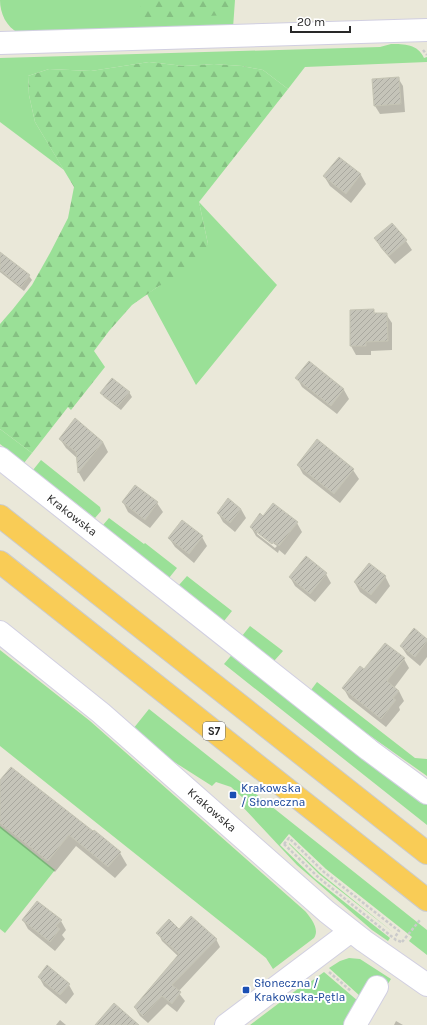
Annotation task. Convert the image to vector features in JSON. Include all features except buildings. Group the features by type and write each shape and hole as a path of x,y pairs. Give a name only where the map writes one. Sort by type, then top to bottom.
{"highway":[{"path":"0,516 427,853"},
{"name":"S7","path":"0,562 425,909"}],"street":[{"path":"0,43 427,30"},
{"name":"Krakowska","path":"0,458 369,750 427,793"},
{"name":"Krakowska","path":"0,632 106,718 327,912 427,985"},
{"path":"226,1025 351,931"},
{"path":"355,1025 372,996"}],"path":[{"path":"392,940 399,931 324,872 289,838 284,844 318,877 396,940 402,942 425,909"},
{"path":"324,968 372,996"}],"green space":[{"path":"0,0 235,0 233,28 19,33 7,23 1,10"},
{"path":"144,0 230,0 228,15 146,19 138,11"},
{"path":"391,44 414,47 424,58 427,57 427,62 305,67 288,89 263,70 242,66 214,64 184,66 149,62 91,71 49,69 28,76 29,95 35,122 64,170 0,122 0,58 380,47"},
{"path":"149,62 184,66 214,64 242,66 263,70 288,89 199,202 208,244 198,267 159,286 132,305 94,351 105,367 71,410 68,407 32,453 0,429 0,324 32,285 50,253 68,218 74,187 35,122 29,95 28,76 49,69 91,71"},
{"path":"199,202 277,285 196,385 147,294 159,286 208,244"},
{"path":"0,429 32,453 24,463 0,444"},
{"path":"41,460 100,507 101,511 95,518 33,470"},
{"path":"109,518 177,568 169,578 103,525"},
{"path":"187,576 232,611 224,621 179,585"},
{"path":"250,626 283,651 274,661 242,636"},
{"path":"0,650 90,721 305,911 315,927 316,935 314,938 273,969 266,958 0,746"},
{"path":"235,651 427,803 427,825 224,664"},
{"path":"317,682 415,758 427,759 427,776 362,730 311,690"},
{"path":"149,709 427,930 427,955 409,941 412,937 326,869 289,834 280,845 314,878 390,938 388,941 372,930 297,865 240,804 244,799 231,787 216,782 212,786 157,751 133,729"},
{"path":"0,826 55,870 5,933 0,929"},
{"path":"289,843 320,873 394,933 319,874"},
{"path":"349,958 360,959 391,979 384,990 360,996 329,968 340,961"},
{"path":"324,972 358,1001 344,1025 250,1025 307,982 309,983"}],"place":[{"name":"Krakowska / Słoneczna","path":"233,795"},
{"name":"Słoneczna / Krakowska-Pętla","path":"246,990"}]}
